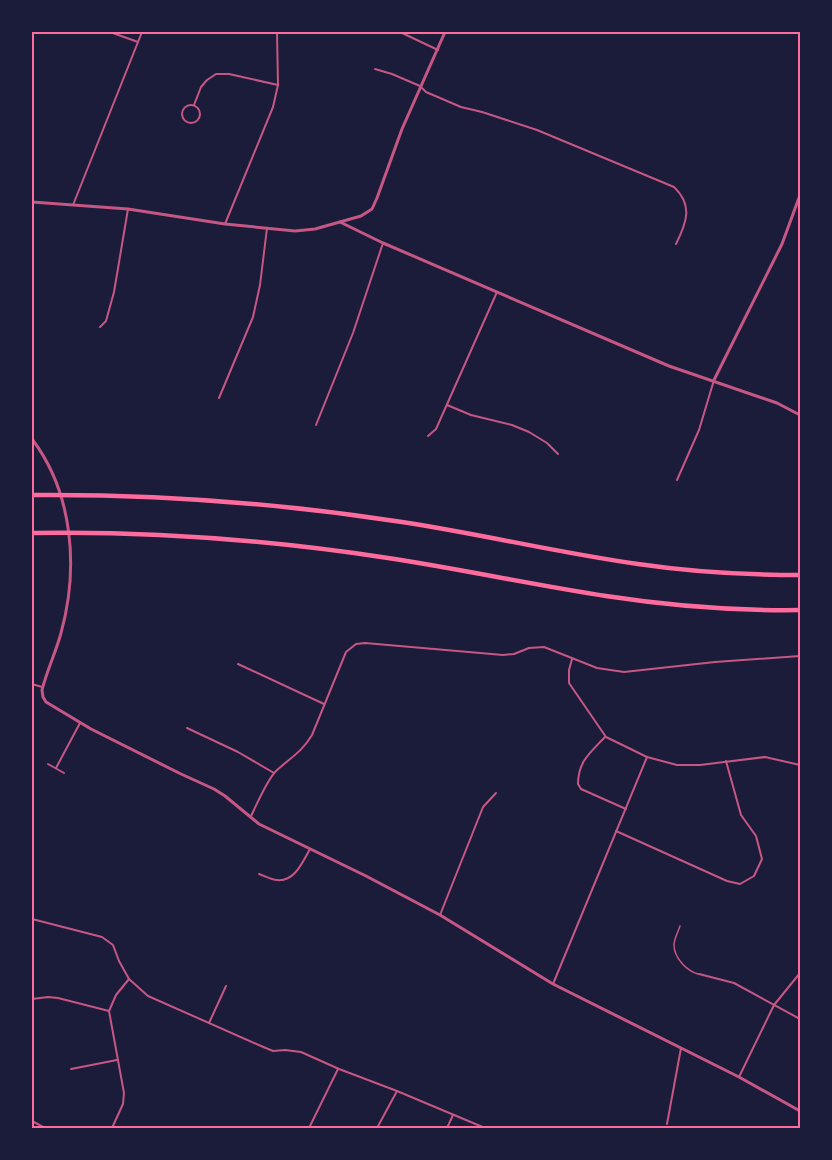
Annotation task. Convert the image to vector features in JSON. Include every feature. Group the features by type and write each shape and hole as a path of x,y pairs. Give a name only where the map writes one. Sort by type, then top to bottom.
{"highway":[{"path":"32,495 145,497 282,507 410,523 593,557 655,566 727,573 801,575"},
{"path":"32,532 149,534 278,544 405,560 623,599 713,608 801,610"}],"street":[{"path":"110,32 138,42"},
{"path":"73,206 142,32"},
{"path":"225,224 273,108 278,85 277,32"},
{"path":"400,32 438,50"},
{"path":"32,202 128,209 225,224 295,231 315,230 361,216 372,209 420,86 445,32"},
{"path":"375,69 420,86 426,92 461,107 482,111 537,130 674,187 681,193 687,210 684,229 676,244"},
{"path":"194,105 201,87 216,74 229,74 278,85"},
{"path":"194,105 199,110 200,116 196,122 189,123 182,118 182,112 184,107 194,105"},
{"path":"678,480 699,430 714,380 782,244 801,195"},
{"path":"100,327 106,321 114,292 128,209"},
{"path":"340,222 383,243 669,366 777,403 801,415"},
{"path":"219,398 253,317 260,285 267,228"},
{"path":"316,425 353,333 383,243"},
{"path":"428,436 436,429 497,292"},
{"path":"447,405 471,415 512,425 529,432 548,443 558,454"},
{"path":"32,439 47,462 57,485 66,512 70,544 65,616 56,652 42,687 42,694 46,702 80,723 214,789 259,824 440,915 553,984 739,1077 801,1111"},
{"path":"250,817 274,773 307,744 346,652 356,644 365,642 503,655 514,654 529,648 544,647 597,668 624,672 801,656"},
{"path":"572,659 569,683 606,736 647,757 677,765 700,765 765,757 801,765"},
{"path":"238,664 324,704"},
{"path":"32,684 42,687"},
{"path":"56,768 80,723"},
{"path":"187,728 238,752 274,773"},
{"path":"606,736 585,758 578,784 581,789 626,809"},
{"path":"553,984 647,757"},
{"path":"616,831 727,881 741,884 754,876 762,859 756,836 741,816 726,761"},
{"path":"48,764 64,772"},
{"path":"440,915 483,807 496,793"},
{"path":"259,874 278,881 292,876 299,869 310,849"},
{"path":"32,919 102,937 113,945 129,979 148,996 273,1051 301,1052 485,1128"},
{"path":"739,1077 774,1005 801,974"},
{"path":"699,975 734,983 801,1019"},
{"path":"112,1128 123,1104 124,1094 109,1011 116,995 129,979"},
{"path":"208,1023 226,986"},
{"path":"32,999 58,998 109,1011"},
{"path":"667,1124 681,1048"},
{"path":"71,1069 117,1060"},
{"path":"309,1128 339,1069"},
{"path":"377,1128 397,1091"},
{"path":"447,1128 453,1115"},
{"path":"32,1121 44,1128"}],"lane":[{"path":"680,926 674,946 675,951 688,970 699,975"}]}
